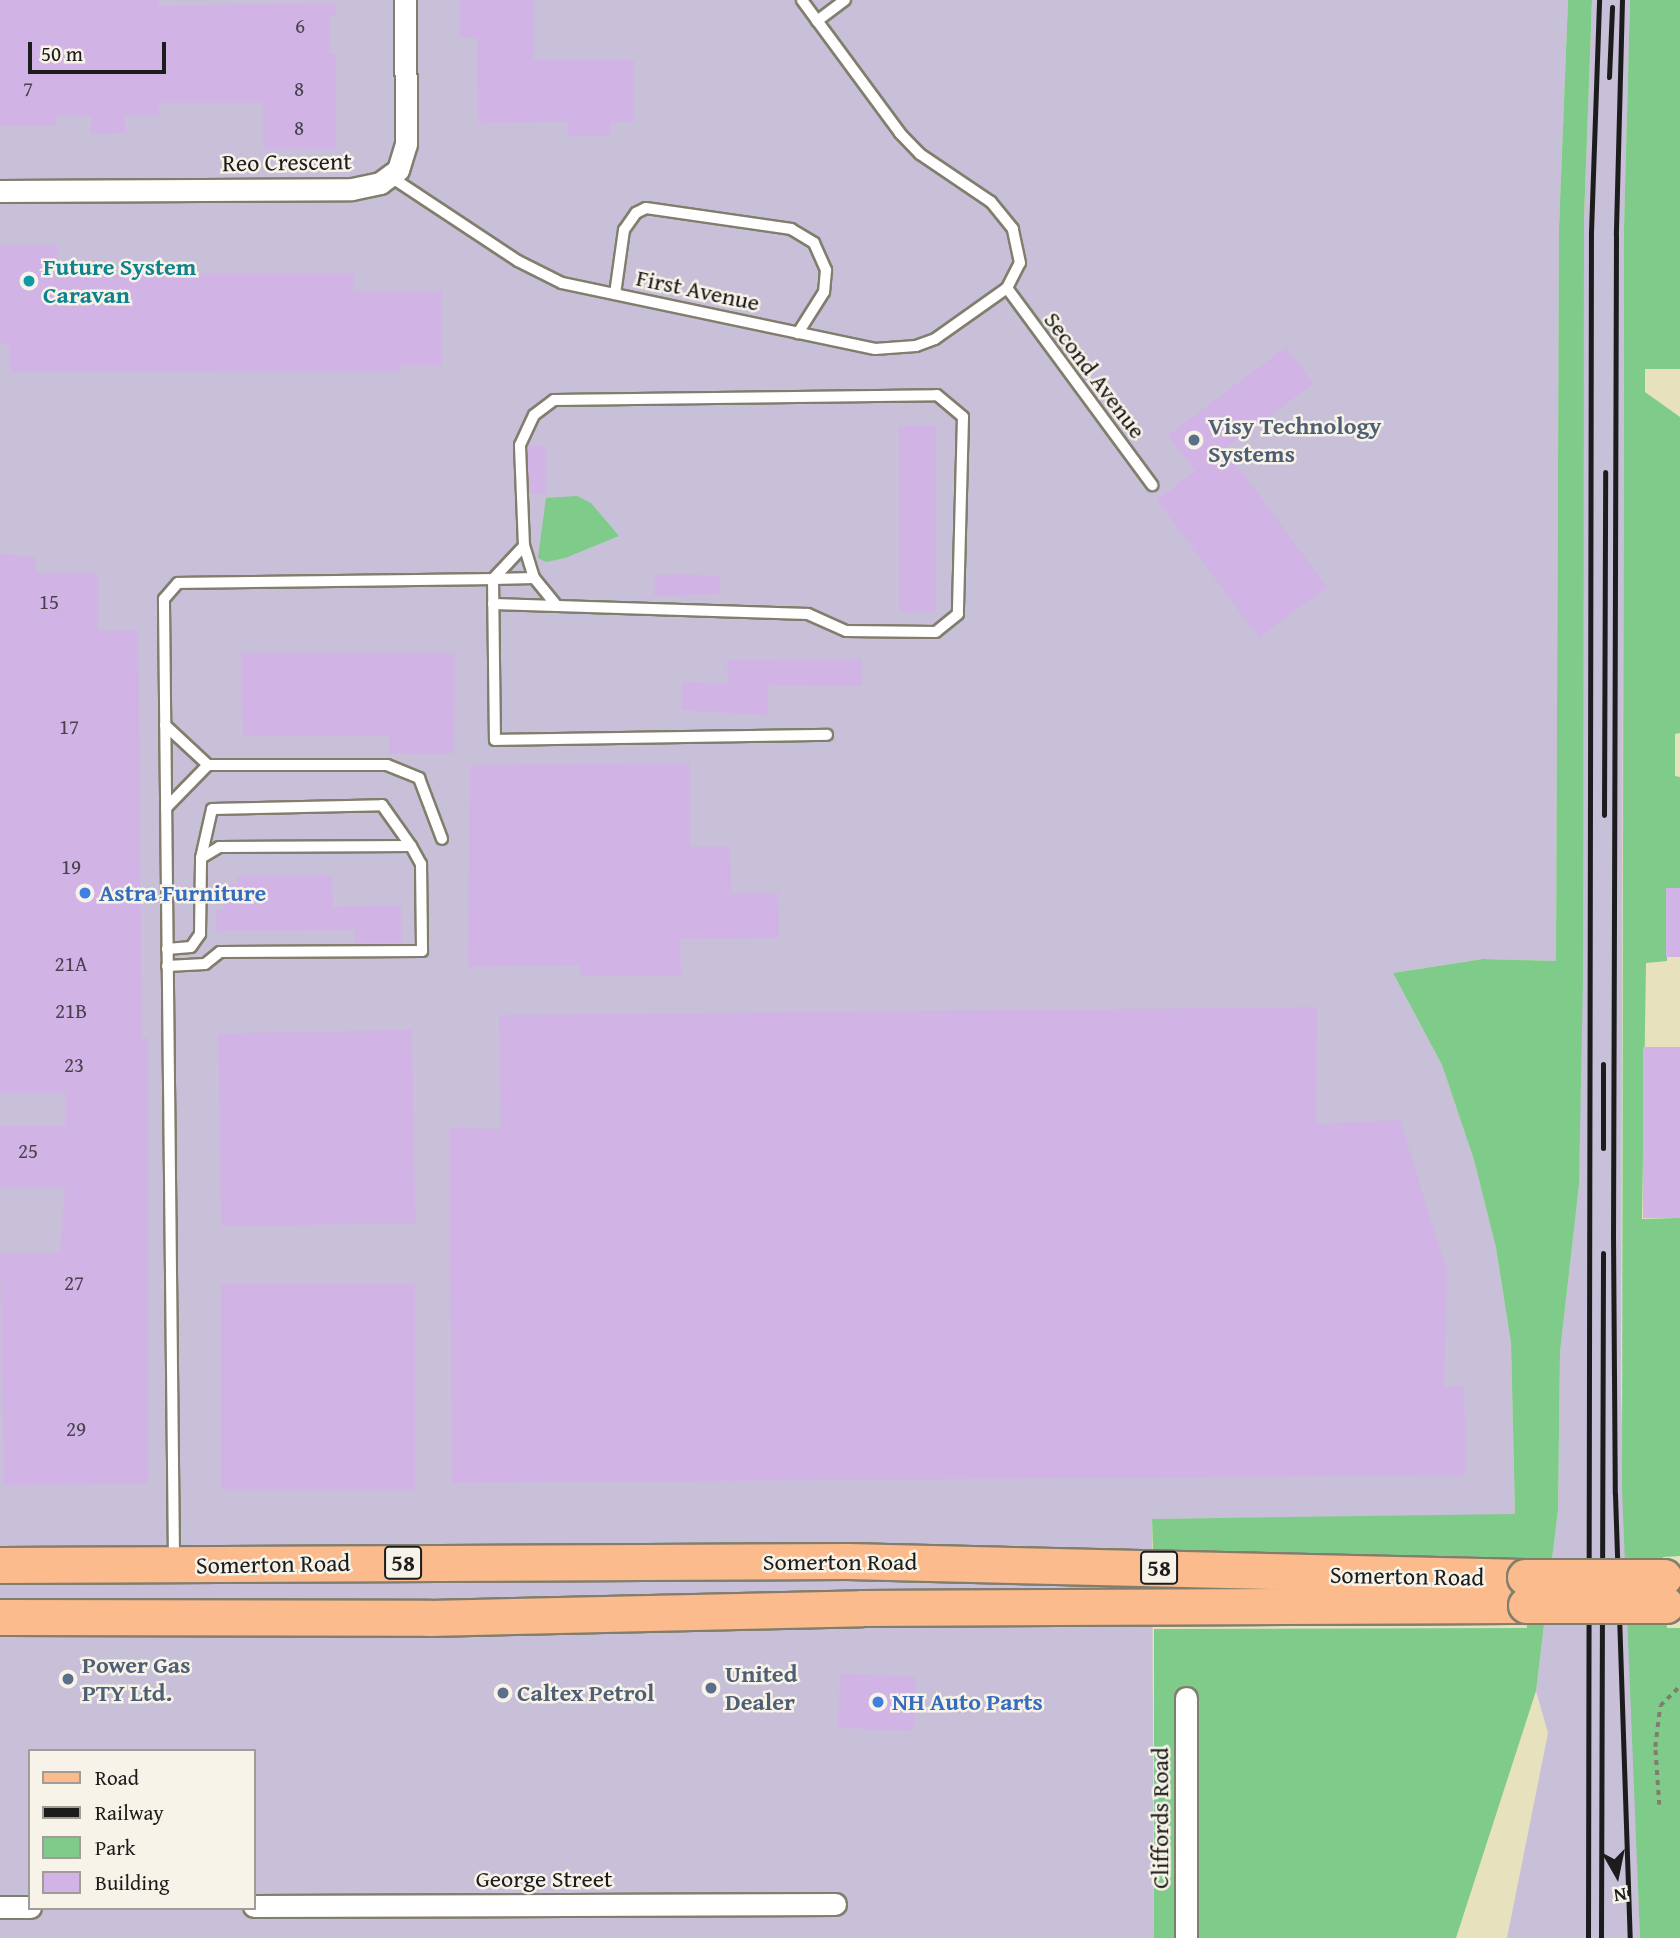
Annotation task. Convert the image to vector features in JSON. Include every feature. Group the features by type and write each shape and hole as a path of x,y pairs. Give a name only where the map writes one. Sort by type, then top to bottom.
{"main road":[{"name":"Somerton Road","path":"0,1565 847,1561 1526,1591"},
{"path":"428,1562 429,1618"},
{"name":"Somerton Road","path":"0,1617 429,1618 1526,1591 1673,1591"}],"street":[{"path":"391,177 403,160 406,144 405,0"},
{"name":"Reo Crescent","path":"0,191 352,189 391,177"},
{"name":"Cliffords Road","path":"1186,1698 1186,1938"},
{"name":"George Street","path":"256,1906 835,1904"},
{"path":"0,1907 28,1907"}],"lane":[{"path":"802,0 900,133 920,154 1005,215 1018,246 1020,263 1007,288"},
{"path":"817,21 845,0"},
{"name":"First Avenue","path":"391,177 539,274 615,294 875,349 916,346 960,324 1007,288"},
{"path":"615,294 624,230 636,213 646,208 791,229 814,243 826,270 824,292 798,333"},
{"name":"Second Avenue","path":"1007,288 1152,485"},
{"path":"493,604 808,614 846,631 936,632 958,614 963,417 937,395 554,400 534,415 520,446 524,547 534,578 557,606"},
{"path":"524,547 493,579 495,740 827,736"},
{"path":"174,1565 164,598 178,583 534,578"},
{"path":"165,725 208,765 387,765 419,778 442,839"},
{"path":"166,808 208,765"},
{"path":"167,949 191,947 200,933 201,858 212,809 382,805 421,864 422,951 220,952 205,964 167,966"},
{"path":"201,858 219,847 411,846"}],"path":[{"path":"1659,1805 1655,1747 1660,1706 1680,1686"}],"shaded area":[{"path":"0,0 1568,0 1559,228 1556,961 1483,959 1393,973 1442,1065 1474,1160 1496,1248 1511,1343 1515,1515 1152,1519 1154,1938 0,1938"},
{"path":"1592,0 1630,0 1624,226 1621,1396 1640,1938 1507,1938 1548,1733 1536,1691 1558,1510 1560,1352 1579,1185 1584,219"}],"green space":[{"path":"1568,0 1592,0 1584,219 1583,976 1579,1185 1560,1352 1558,1510 1536,1691 1456,1938 1154,1938 1154,1629 1527,1628 1525,1558 1153,1550 1152,1519 1515,1514 1511,1343 1496,1248 1474,1160 1442,1065 1393,973 1483,959 1556,961 1559,228"},
{"path":"1630,0 1680,0 1680,369 1645,369 1645,392 1680,417 1680,733 1675,734 1675,776 1680,777 1680,888 1666,888 1667,961 1646,963 1642,1219 1680,1218 1680,1556 1663,1557 1667,1628 1680,1628 1680,1938 1640,1938 1622,1489 1624,226"},
{"path":"577,496 591,503 619,536 565,558 546,562 538,558 546,498"}],"building":[{"path":"0,0 159,0 159,6 336,3 336,16 329,17 329,53 336,54 335,149 263,149 263,103 159,103 159,115 125,115 125,133 91,134 91,115 56,115 56,126 0,126"},
{"path":"460,0 534,0 534,60 634,60 634,122 611,122 610,136 568,136 568,122 478,123 477,38 460,38"},
{"path":"0,245 57,245 57,265 78,265 78,273 141,273 141,265 183,265 183,273 354,273 354,291 442,291 442,365 399,365 399,371 10,372 10,344 0,344"},
{"path":"1286,347 1313,384 1225,449 1327,587 1259,638 1157,500 1195,471 1168,435"},
{"path":"899,426 936,426 936,611 899,611"},
{"path":"528,446 546,446 546,494 528,494"},
{"path":"0,554 36,557 36,573 98,573 98,631 138,630 142,1038 148,1038 148,1484 4,1485 0,1253 60,1253 65,1187 0,1187 0,1126 65,1126 65,1093 0,1093"},
{"path":"655,575 720,577 720,594 654,596"},
{"path":"241,653 455,653 454,753 389,754 389,735 243,736"},
{"path":"862,659 862,686 769,685 767,715 681,710 683,682 728,684 727,660"},
{"path":"690,763 690,847 730,846 731,893 778,893 779,938 680,939 681,975 581,976 580,965 468,967 470,765"},
{"path":"237,875 332,875 333,907 401,905 402,943 355,943 355,930 216,931 216,909 224,909 220,887 237,884"},
{"path":"1666,888 1680,888 1680,957 1666,957"},
{"path":"1317,1007 1316,1124 1400,1120 1447,1272 1444,1387 1464,1386 1466,1475 452,1483 449,1128 501,1129 499,1015"},
{"path":"412,1030 415,1223 221,1226 218,1033"},
{"path":"1643,1047 1680,1047 1680,1218 1643,1218"},
{"path":"221,1284 415,1284 415,1489 221,1489"},
{"name":"NH Auto Parts","path":"840,1674 916,1677 914,1731 838,1728"}],"railway":[{"path":"1588,1938 1591,232 1599,0"},
{"path":"1622,0 1616,235 1613,1233 1615,1494 1630,1938"},
{"path":"1609,77 1612,7"},
{"path":"1604,815 1605,472"},
{"path":"1603,1064 1603,1148"},
{"path":"1601,1938 1603,1253"}],"place":[{"name":"Future System Caravan","path":"29,281"},
{"name":"Visy Technology Systems","path":"1194,440"},
{"name":"Astra Furniture","path":"85,893"},
{"name":"Power Gas PTY Ltd.","path":"68,1679"},
{"name":"United Dealer","path":"711,1688"},
{"name":"Caltex Petrol","path":"503,1693"},
{"name":"NH Auto Parts","path":"878,1702"}]}
